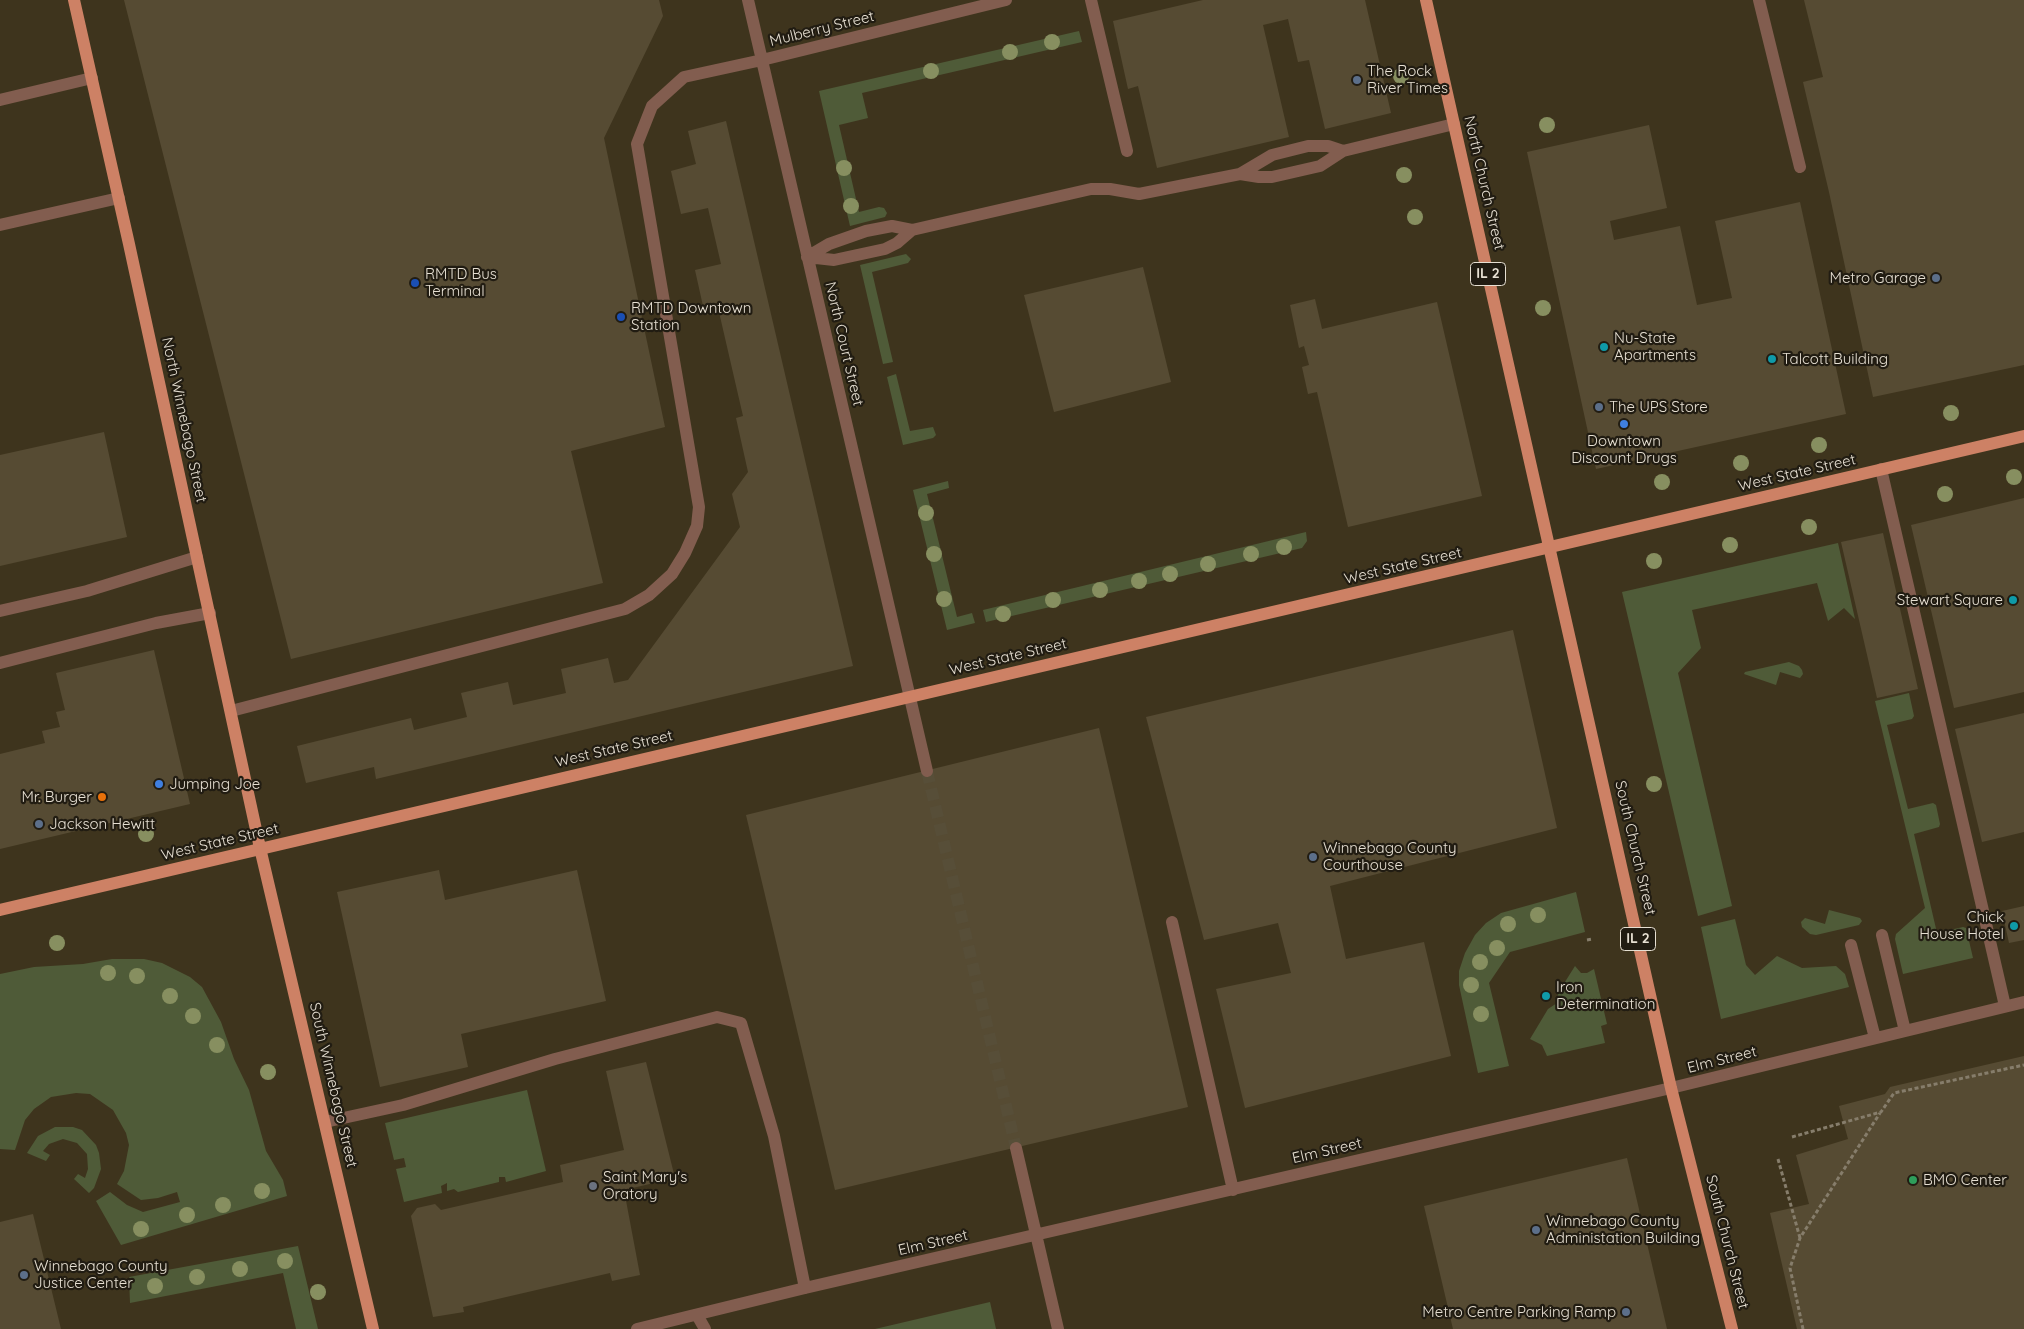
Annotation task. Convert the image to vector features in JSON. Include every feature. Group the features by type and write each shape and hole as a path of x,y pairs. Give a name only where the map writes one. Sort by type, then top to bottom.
{"main road":[{"name":"North Winnebago Street","path":"74,0 119,198 260,848"},
{"name":"North Church Street","path":"1426,0 1551,548"},
{"name":"West State Street","path":"0,910 2024,436"},
{"name":"South Church Street","path":"1551,548 1672,1088 1732,1329"},
{"name":"South Winnebago Street","path":"260,848 373,1329"}],"street":[{"name":"North Court Street","path":"748,0 927,770"},
{"name":"Mulberry Street","path":"230,711 624,609 649,595 672,574 698,526 699,507 637,144 652,106 684,77 762,60 1006,0"},
{"path":"1090,0 1127,151"},
{"path":"1759,0 1800,167"},
{"path":"0,100 92,78"},
{"path":"1240,174 1272,177 1320,166 1343,151 1454,124"},
{"path":"807,257 829,244 892,226 912,230 1091,190 1110,189 1139,194 1240,174 1272,155 1293,149 1323,146 1343,151"},
{"path":"0,225 119,198"},
{"path":"807,257 834,260 885,249 897,243 912,230"},
{"path":"1881,469 2005,1006"},
{"path":"0,611 87,591 197,557"},
{"path":"0,663 156,623 210,613"},
{"path":"1172,922 1233,1190"},
{"path":"1882,935 1905,1031"},
{"path":"1851,945 1875,1038"},
{"name":"Elm Street","path":"638,1329 805,1288 1038,1236 1672,1088 2024,1002"},
{"path":"325,1122 403,1105 555,1059 717,1017 741,1023 774,1136 805,1288"},
{"path":"1016,1148 1038,1236 1058,1329"},
{"path":"696,1329 697,1315"},
{"path":"697,1315 705,1329"}],"path":[{"path":"1587,940 1593,939"},
{"path":"1803,1329 1790,1268 1800,1238 1894,1093 2024,1065"},
{"path":"1792,1137 1881,1112"},
{"path":"1778,1159 1800,1238"}],"green space":[{"path":"1079,31 1082,42 862,93 868,118 839,125 859,212 879,207 884,208 887,213 885,217 850,226 819,91"},
{"path":"906,254 911,259 908,263 872,272 893,362 883,364 860,265"},
{"path":"896,374 910,431 933,427 936,435 933,438 903,445 887,377"},
{"path":"948,481 949,488 927,494 957,617 972,613 975,623 947,630 913,490"},
{"path":"1306,532 1307,541 1302,548 986,622 983,610"},
{"path":"1838,543 1855,619 1844,608 1828,621 1817,583 1692,610 1701,648 1678,673 1732,906 1698,916 1622,592"},
{"path":"1789,662 1799,666 1802,670 1803,674 1800,678 1780,672 1776,685 1744,674 1745,672"},
{"path":"1909,693 1914,716 1912,719 1887,725 1908,809 1933,803 1936,805 1939,827 1914,834 1937,933 1966,928 1973,958 1903,974 1895,939 1896,934 1925,908 1875,701"},
{"path":"1576,892 1585,932 1510,952 1489,983 1509,1066 1478,1073 1459,985 1459,971 1465,953 1475,935 1486,923 1501,913"},
{"path":"1829,910 1860,918 1862,921 1859,925 1816,935 1810,934 1802,927 1801,922 1805,918 1825,924"},
{"path":"1735,919 1746,965 1755,975 1777,956 1802,968 1836,966 1845,974 1849,987 1721,1019 1701,927"},
{"path":"112,959 144,959 162,963 190,977 202,987 221,1022 234,1059 249,1090 266,1151 283,1180 287,1196 121,1245 96,1201 110,1192 127,1205 143,1212 180,1202 177,1192 158,1198 141,1200 117,1184 124,1171 129,1145 126,1133 113,1110 90,1094 76,1093 51,1097 34,1109 25,1120 15,1150 0,1149 0,974 34,967 83,964"},
{"path":"1575,966 1581,973 1587,973 1594,969 1607,1024 1601,1026 1605,1043 1547,1056 1542,1045 1530,1039 1548,1009 1557,1003 1558,993"},
{"path":"527,1090 546,1171 506,1182 505,1177 499,1177 499,1182 458,1192 454,1189 447,1191 447,1183 441,1186 442,1193 404,1202 396,1169 406,1167 404,1158 394,1160 385,1123"},
{"path":"55,1127 73,1127 82,1130 96,1145 101,1169 94,1188 89,1193 74,1179 78,1174 85,1178 88,1169 87,1154 77,1143 63,1139 49,1144 43,1151 50,1155 46,1161 27,1153 38,1136"},
{"path":"298,1246 318,1329 296,1329 283,1273 130,1303 129,1277"},
{"path":"990,1302 996,1329 875,1329"}],"building":[{"name":"RMTD Bus Terminal","path":"124,0 659,0 663,16 604,138 665,427 571,451 603,583 291,659"},
{"path":"1203,0 1365,0 1391,113 1325,129 1309,60 1298,62 1288,19 1263,25 1289,137 1157,168 1138,86 1128,89 1113,21"},
{"path":"1804,0 2024,0 2024,365 1873,397 1829,192 1803,82 1823,77"},
{"path":"726,121 853,666 376,779 374,767 306,783 297,746 411,718 414,730 467,717 461,693 508,682 513,705 566,693 561,669 608,658 614,683 628,680 740,527 732,494 748,472 736,418 743,416 719,312 705,315 695,270 721,264 708,208 681,214 671,171 696,164 688,131"},
{"path":"1649,125 1667,208 1610,221 1614,240 1680,226 1697,305 1732,298 1715,221 1800,202 1846,414 1596,469 1527,152"},
{"path":"1143,267 1171,382 1054,412 1024,295"},
{"path":"1315,299 1322,329 1437,302 1482,496 1348,527 1317,392 1308,394 1302,367 1309,365 1304,346 1299,348 1290,305"},
{"path":"104,432 127,537 0,566 0,455"},
{"path":"2024,498 2024,692 1954,708 1911,525"},
{"path":"1883,533 1918,689 1877,698 1841,542"},
{"name":"Winnebago County Courthouse","path":"1513,630 1557,828 1330,886 1346,959 1424,942 1451,1056 1245,1108 1216,989 1291,973 1278,923 1204,940 1146,717"},
{"path":"154,650 190,804 0,849 0,754 45,743 42,731 60,727 56,712 65,710 56,673"},
{"path":"2024,713 2024,832 1982,842 1955,729"},
{"path":"1099,728 1188,1107 835,1190 746,815"},
{"path":"439,870 445,900 577,870 606,1001 461,1034 468,1067 380,1087 337,892"},
{"name":"Chick House Hotel","path":"2024,906 2024,940 2009,943 2002,911"},
{"name":"BMO Center","path":"2024,1056 2024,1329 1797,1329 1770,1213 1809,1204 1796,1155 1848,1139 1839,1106 1885,1094 1890,1087"},
{"name":"Saint Mary's Oratory","path":"646,1062 675,1178 624,1190 640,1275 612,1281 610,1273 463,1307 464,1312 433,1317 411,1216 417,1208 435,1204 441,1210 563,1182 560,1165 624,1150 606,1071"},
{"name":"Winnebago County Administation Building","path":"1627,1158 1667,1329 1453,1329 1424,1206"},
{"name":"Winnebago County Justice Center","path":"33,1214 61,1329 0,1329 0,1222"}],"tunnel":[{"path":"927,771 1016,1148"}],"place":[{"name":"The Rock River Times","path":"1357,80"},
{"name":"Metro Garage","path":"1936,278"},
{"name":"RMTD Bus Terminal","path":"415,283"},
{"name":"RMTD Downtown Station","path":"621,317"},
{"name":"Nu-State Apartments","path":"1604,347"},
{"name":"Talcott Building","path":"1772,359"},
{"name":"The UPS Store","path":"1599,407"},
{"name":"Downtown Discount Drugs","path":"1624,424"},
{"name":"Stewart Square","path":"2013,600"},
{"name":"Jumping Joe","path":"159,784"},
{"name":"Mr. Burger","path":"102,797"},
{"name":"Jackson Hewitt","path":"39,824"},
{"name":"Winnebago County Courthouse","path":"1313,857"},
{"name":"Chick House Hotel","path":"2014,926"},
{"name":"Iron Determination","path":"1546,996"},
{"name":"BMO Center","path":"1913,1180"},
{"name":"Saint Mary's Oratory","path":"593,1186"},
{"name":"Winnebago County Administation Building","path":"1536,1230"},
{"name":"Winnebago County Justice Center","path":"24,1275"},
{"name":"Metro Centre Parking Ramp","path":"1626,1312"}]}
